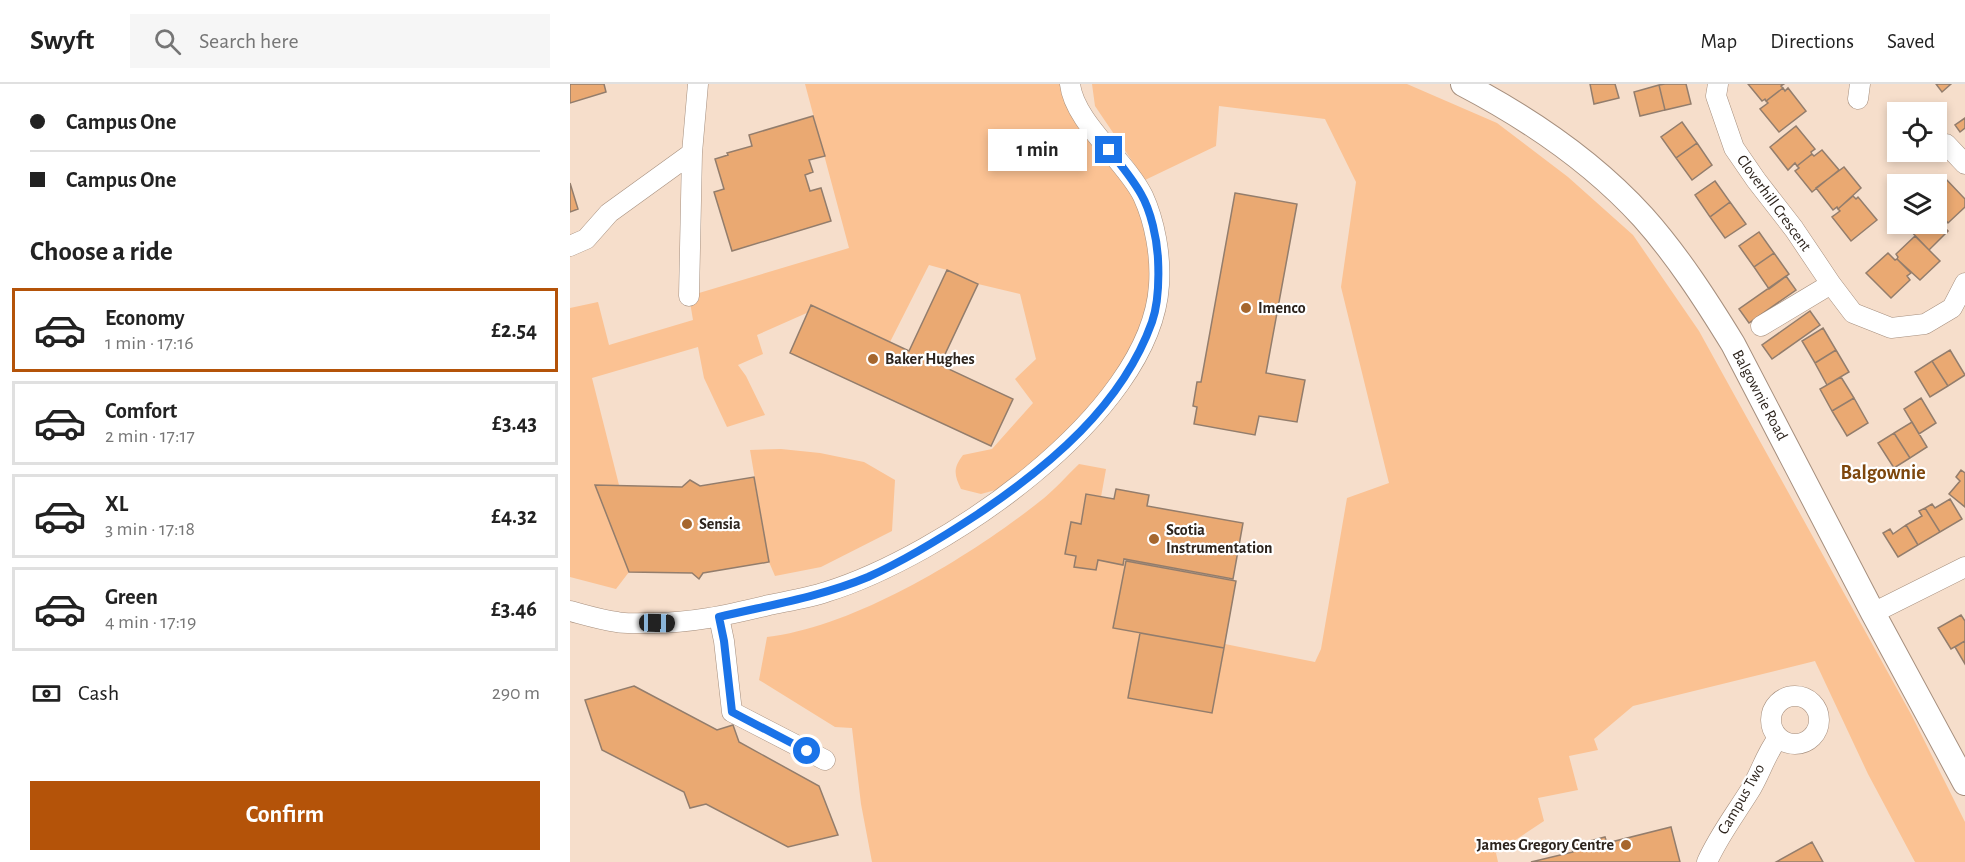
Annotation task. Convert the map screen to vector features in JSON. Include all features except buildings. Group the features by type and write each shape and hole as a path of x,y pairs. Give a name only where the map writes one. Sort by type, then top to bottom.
{"street":[{"path":"689,296 692,153 698,84"},
{"path":"570,611 619,623 676,623 719,617 825,593 869,576 943,538 1024,482 1073,440 1113,392 1139,352 1153,320 1159,285 1157,240 1142,196 1071,97 1070,84"},
{"name":"Balgownie Road","path":"1463,84 1508,109 1596,172 1643,217 1680,263 1733,344 1873,613 1965,783"},
{"name":"Cloverhill Crescent","path":"1718,84 1716,96 1734,148 1853,313 1891,328 1924,324 1952,308 1965,283"},
{"path":"1947,145 1965,164"},
{"path":"570,246 586,239 609,213 692,153"},
{"path":"1761,326 1830,284"},
{"path":"1873,613 1965,567"},
{"path":"719,617 732,712 825,760"},
{"name":"Campus Two","path":"1707,862 1727,823 1750,791 1768,751 1778,738"}],"shaded area":[{"path":"805,84 1070,84 1129,176 1157,240 1139,352 1024,482 981,494 961,489 956,476 957,464 963,455 992,449 1033,403 1015,379 1036,359 1020,294 978,284 947,270 929,265 890,342 818,308 757,335 763,354 738,365 746,376 765,415 727,427 704,378 698,347 592,378 619,485 596,485 629,572 616,589 570,577 570,308 598,302 609,345 693,320 689,296 849,248"},
{"path":"1092,84 1407,84 1497,123 1568,177 1633,235 1699,331 1912,716 1965,822 1965,862 1915,862 1868,774 1815,661 1633,706 1594,739 1598,750 1569,756 1578,790 1538,798 1544,821 1496,853 1498,862 872,862 861,804 852,728 835,727 759,680 767,637 801,631 837,619 911,586 1011,523 1044,498 1079,464 1106,469 1101,497 1086,494 1081,524 1071,522 1065,554 1076,556 1075,567 1096,570 1098,560 1126,561 1113,628 1140,633 1129,698 1212,713 1225,644 1315,662 1321,649 1347,498 1389,483 1341,287 1356,182 1325,119 1219,106 1216,146 1145,180 1095,106"},
{"path":"781,449 820,453 864,462 895,480 892,531 821,567 775,576 769,562 750,450"}],"place":[{"name":"Imenco","path":"1246,308"},
{"name":"Baker Hughes","path":"873,359"},
{"name":"Sensia","path":"687,524"},
{"name":"Scotia Instrumentation","path":"1154,539"},
{"name":"James Gregory Centre","path":"1626,845"}],"district":[{"name":"Balgownie","path":"1883,473"}],"route":[{"path":"807,751 732,712 719,617 825,593 869,576 943,538 1024,482 1073,440 1113,392 1139,352 1153,320 1159,285 1157,240 1142,196 1109,150"}]}
